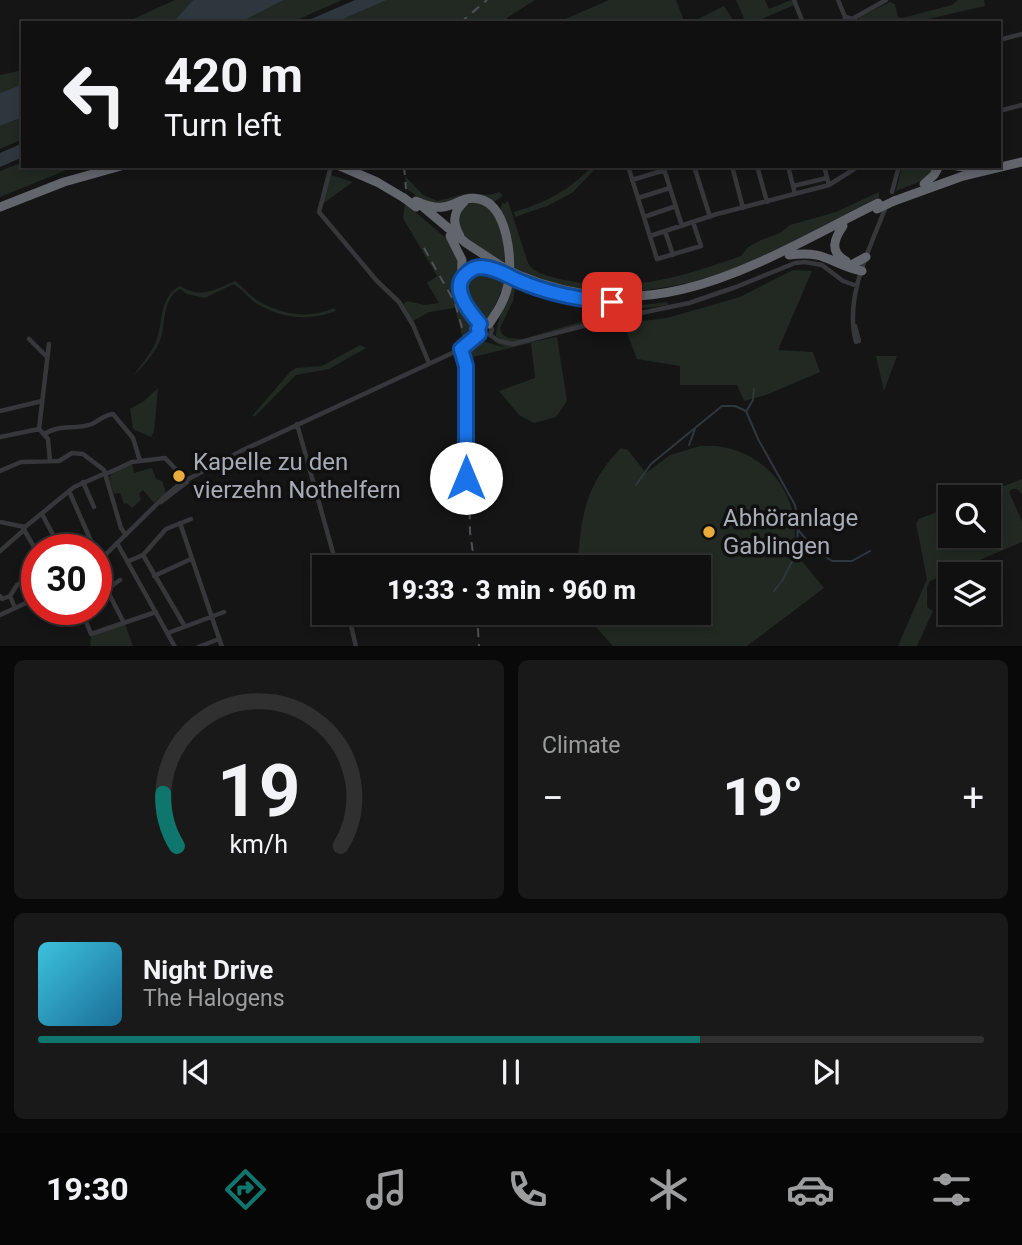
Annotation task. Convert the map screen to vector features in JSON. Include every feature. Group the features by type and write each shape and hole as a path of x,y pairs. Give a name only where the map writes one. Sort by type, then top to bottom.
{"highway":[{"path":"1001,162 1022,160"},
{"path":"1001,166 1022,160"},
{"path":"0,201 58,178 92,168"},
{"path":"0,207 64,182 114,168"},
{"path":"345,168 410,199 439,208 468,200 481,200 491,207 501,222 510,259 504,299 483,327 462,297 461,256 450,236"},
{"path":"358,168 410,199 500,269"},
{"path":"923,184 938,168"},
{"path":"410,199 450,236 500,269 518,277 572,298 612,302 646,301 681,295 749,274 880,207 894,196 975,168"},
{"path":"894,196 992,168"},
{"path":"462,240 454,219 458,209 468,200"},
{"path":"518,277 595,296 637,297 679,291 761,263 880,207"},
{"path":"843,226 834,240 835,251 842,259 862,271"},
{"path":"789,255 823,255 862,271"},
{"path":"853,264 866,257"},
{"path":"461,279 470,270 478,267 500,269"}],"street":[{"path":"794,0 802,21"},
{"path":"838,0 844,20 853,21 886,0"},
{"path":"1001,39 1022,34"},
{"path":"1001,110 1022,105"},
{"path":"330,168 319,212 377,281 399,302 413,325 429,363"},
{"path":"629,168 657,259 701,246 694,222"},
{"path":"632,180 664,168 682,226"},
{"path":"695,168 710,217"},
{"path":"733,168 743,208"},
{"path":"758,168 767,202"},
{"path":"790,168 795,194"},
{"path":"824,168 829,185"},
{"path":"650,236 829,185 856,168"},
{"path":"894,196 899,168"},
{"path":"793,187 827,178"},
{"path":"816,181 818,188"},
{"path":"638,198 670,188"},
{"path":"644,217 676,206"},
{"path":"857,342 854,318 857,286 880,207"},
{"path":"665,231 673,255"},
{"path":"483,327 485,337 490,335 499,341 513,344 607,320 671,308 722,292 796,262 822,265 843,281 857,286"},
{"path":"483,327 492,329 490,335"},
{"path":"112,548 181,483 296,424 461,349 483,327"},
{"path":"29,339 46,357"},
{"path":"49,344 40,429 49,443 50,461"},
{"path":"461,349 466,366 466,478"},
{"path":"0,411 42,401"},
{"path":"45,434 50,430 85,426 113,414 133,438 140,461"},
{"path":"261,441 296,424"},
{"path":"296,424 334,555"},
{"path":"0,436 40,429"},
{"path":"285,431 293,431 301,436"},
{"path":"0,471 21,461 61,460 79,452 103,468 106,473 125,534"},
{"path":"0,551 69,491 125,464 165,458 187,481"},
{"path":"83,482 94,507"},
{"path":"69,491 88,534"},
{"path":"42,514 53,534"},
{"path":"129,561 143,555 159,535 191,519"},
{"path":"0,522 23,529 26,534"},
{"path":"180,523 222,646"},
{"path":"117,543 175,646"},
{"path":"143,555 184,625"},
{"path":"154,576 191,559"},
{"path":"112,586 120,580"},
{"path":"1,598 10,596 21,583"},
{"path":"10,596 15,608"},
{"path":"112,600 124,623"},
{"path":"0,615 21,605"},
{"path":"87,625 90,633 156,612"},
{"path":"168,633 224,612"},
{"path":"351,625 356,646"},
{"path":"198,646 219,639"}],"shaded area":[{"path":"175,0 193,0 173,21 128,21"},
{"path":"193,0 284,0 243,21 173,21"},
{"path":"284,0 342,0 295,21 243,21"},
{"path":"355,0 387,0 339,21 307,21"},
{"path":"387,0 535,0 505,21 339,21"},
{"path":"609,0 676,0 684,21 561,21"},
{"path":"736,0 765,0 769,9 791,0 794,5 758,21 745,21"},
{"path":"958,0 984,0 985,6 920,21 859,21 859,17 890,2 895,4 898,17 902,18 952,5"},
{"path":"724,6 734,21 694,21"},
{"path":"21,70 21,85 0,93 0,75"},
{"path":"21,85 21,118 0,126 0,93"},
{"path":"21,118 21,140 0,149 0,126"},
{"path":"21,144 21,158 0,167 0,153"},
{"path":"21,163 21,168 72,168 0,197 0,171"},
{"path":"590,168 596,168 572,193 547,206 515,217 514,212 556,195"},
{"path":"902,168 935,168 924,180 896,191"},
{"path":"330,176 353,182 321,205"},
{"path":"405,176 423,195 437,201 469,193 489,195 500,192 503,196 492,203 482,200 454,206 436,204 421,199 407,189"},
{"path":"879,192 879,197 756,260 696,281 634,291 572,288 512,268 500,209 503,202 504,204 508,201 528,263 538,272 584,283 630,284 674,277 741,256 748,247 780,233 790,225 836,212"},
{"path":"468,202 487,207 494,215 502,234 508,266 463,236 455,221"},
{"path":"405,203 448,240 459,257 458,281 476,326 474,334 464,344 455,308 429,312 413,321 403,304 407,301 425,305 439,303 427,283 437,276 403,218"},
{"path":"491,270 507,279 489,318 482,320 464,296 463,281 471,271"},
{"path":"793,270 812,271 778,350 813,352 820,372 766,395 744,401 737,385 680,385 680,366 637,359 625,328 642,321 667,318 740,297"},
{"path":"235,281 257,300 287,313 316,314 334,308 336,311 317,316 287,316 255,303 233,284 205,298 187,294 180,289 169,300 158,345 147,362 133,376 155,344 165,304 173,291 180,286 195,292 208,292"},
{"path":"511,282 550,295 588,303 627,305 667,302 668,305 609,309 573,304 515,289 513,301 500,328 502,334 508,338 523,339 607,314 607,318 513,342 503,341 496,336"},
{"path":"568,331 532,342 557,337 567,401 556,417 534,423 519,415 499,391 535,378 531,343 469,358 468,349 483,341 506,348 491,340 509,345"},
{"path":"360,345 366,348 329,369 296,375 254,417 296,368 322,366"},
{"path":"876,356 897,356 884,391"},
{"path":"158,388 154,431 151,437 133,429 130,409"},
{"path":"700,446 721,447 741,452 758,461 773,474 792,509 795,529 793,550 824,588 747,646 613,646 594,625 711,625 711,555 578,555 581,528 593,487 621,448 628,450 646,473 670,455"},
{"path":"132,463 134,473 152,468 156,479 162,481 166,493 154,503 143,490 139,494 141,500 132,508 127,503 124,504 120,493 114,494 109,478 113,472"},
{"path":"1022,479 1022,494 1017,489 1009,492 1022,521 1022,542 975,562 938,562 938,578 930,581 927,588 927,607 933,611 917,646 898,646 927,579 916,523 919,519 938,512 938,548 1001,548 1001,487"},
{"path":"125,624 133,646 90,646 91,636"}],"waterway":[{"path":"747,410 753,400 754,389"},
{"path":"636,485 651,464 722,406 735,406 746,411 758,439 795,505 798,521 797,549"},
{"path":"689,445 695,429"},
{"path":"799,531 815,550 832,561 852,561 870,551"},
{"path":"774,591 796,554"}],"railway":[{"path":"462,21 487,0"},
{"path":"404,168 406,189"},
{"path":"424,248 455,303 467,345 470,532 473,555"},
{"path":"478,625 479,646"}],"place":[{"name":"Kapelle zu den vierzehn Nothelfern","path":"179,476"},
{"name":"Abhöranlage Gablingen","path":"709,532"}],"route":[{"path":"466,478 466,366 461,349 479,334 480,324 462,297 461,279 470,270 483,267 556,294 612,302"}]}
